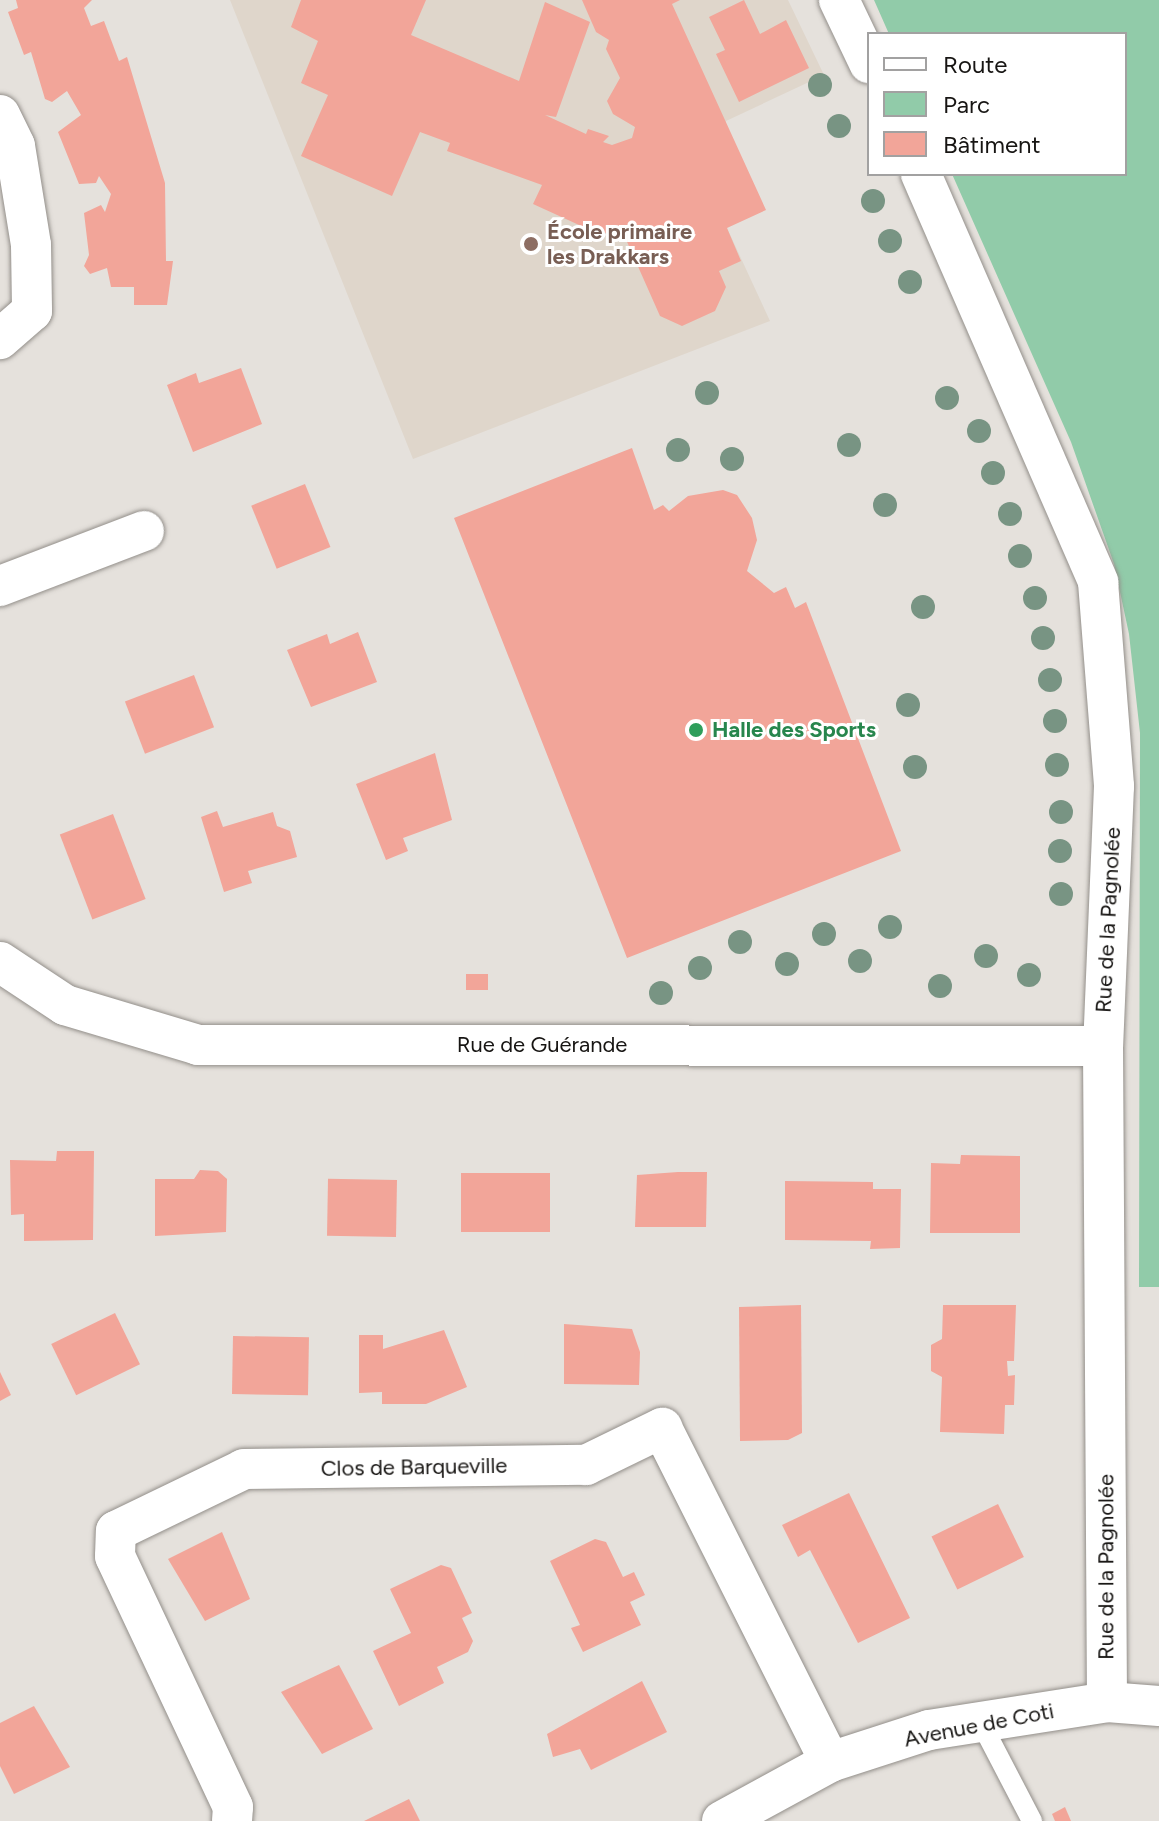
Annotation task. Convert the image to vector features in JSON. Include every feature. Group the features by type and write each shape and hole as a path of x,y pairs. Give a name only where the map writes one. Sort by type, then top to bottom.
{"street":[{"path":"839,0 867,59"},
{"path":"0,115 18,160 31,245 32,311 0,339"},
{"name":"Rue de la Pagnolée","path":"922,176 1098,582 1114,786 1103,1046 1107,1702"},
{"path":"0,586 144,531"},
{"name":"Rue de Guérande","path":"0,962 65,1005 198,1045 1103,1046"},
{"name":"Clos de Barqueville","path":"232,1821 233,1807 115,1556 116,1531 244,1469 586,1465 662,1428 830,1762"},
{"name":"Avenue de Coti","path":"722,1821 830,1762 929,1730 1107,1702 1159,1706"}],"lane":[{"path":"980,1721 1032,1821"}],"shaded area":[{"name":"École primaire les Drakkars","path":"230,0 788,0 824,75 726,121 727,228 770,321 413,459"}],"green space":[{"path":"874,0 1159,0 1159,1287 1139,1287 1140,733 1129,634 1114,564 1071,442 953,176 1127,176 1127,32 888,32"}],"building":[{"path":"16,0 92,0 84,8 91,26 104,21 119,61 127,57 165,183 166,261 173,261 167,305 134,305 134,287 111,287 107,268 90,274 84,266 89,255 84,213 101,205 105,212 111,194 99,176 96,183 79,184 58,132 81,115 67,91 52,102 45,99 31,52 24,55 8,12 18,8"},
{"path":"301,0 426,0 411,35 519,81 545,2 590,22 556,117 545,115 586,134 588,129 609,136 603,142 612,145 632,138 635,127 613,114 607,101 620,78 606,49 609,40 596,32 582,0 680,0 672,4 766,210 727,228 741,261 719,271 726,287 715,311 682,326 660,316 620,226 601,235 533,204 542,185 447,151 450,143 420,132 392,196 301,156 328,95 301,83 318,41 291,27"},
{"path":"744,0 760,34 786,20 809,68 739,102 716,54 725,50 709,17"},
{"path":"241,368 262,424 193,452 167,385 196,373 199,383"},
{"name":"Halle des Sports","path":"632,448 654,510 663,505 669,511 688,496 723,490 737,495 752,518 757,540 747,571 774,593 786,587 795,608 806,602 901,851 627,958 454,518"},
{"path":"305,484 330,547 277,569 251,506"},
{"path":"358,632 377,682 311,707 287,650 327,634 330,644"},
{"path":"194,675 214,727 145,754 125,702"},
{"path":"435,753 452,820 403,838 408,851 386,860 356,784"},
{"path":"217,811 223,827 273,812 277,826 290,831 297,857 248,871 252,883 224,892 201,817"},
{"path":"113,814 146,899 92,919 60,834"},
{"path":"466,974 488,974 488,990 466,990"},
{"path":"57,1151 94,1151 93,1240 24,1241 24,1214 11,1215 10,1160 56,1161"},
{"path":"961,1155 1020,1156 1020,1233 930,1233 931,1163 960,1164"},
{"path":"200,1170 218,1171 227,1179 226,1232 155,1236 155,1179 194,1179"},
{"path":"707,1172 706,1227 635,1227 637,1175"},
{"path":"461,1173 550,1173 550,1232 461,1232"},
{"path":"328,1179 397,1180 396,1237 327,1236"},
{"path":"785,1181 873,1182 873,1189 901,1189 900,1248 870,1249 871,1241 785,1240"},
{"path":"801,1305 802,1433 788,1440 740,1441 739,1307"},
{"path":"943,1305 1016,1305 1014,1361 1007,1361 1008,1376 1015,1375 1014,1405 1005,1405 1004,1434 940,1432 942,1377 931,1371 931,1345 942,1339"},
{"path":"115,1313 140,1364 76,1395 51,1344"},
{"path":"564,1324 632,1329 640,1352 639,1385 564,1384"},
{"path":"444,1330 467,1387 426,1404 382,1404 382,1392 359,1393 359,1335 383,1335 383,1349"},
{"path":"233,1336 309,1337 308,1395 232,1394"},
{"path":"0,1372 11,1395 0,1401"},
{"path":"849,1493 910,1618 858,1643 810,1550 798,1557 782,1525"},
{"path":"998,1504 1024,1557 957,1589 931,1536"},
{"path":"222,1532 250,1599 205,1621 168,1559"},
{"path":"595,1539 606,1542 623,1577 634,1572 645,1595 630,1602 641,1625 583,1652 571,1628 580,1625 550,1561"},
{"path":"441,1565 451,1568 472,1613 462,1618 473,1641 468,1652 437,1667 444,1683 399,1706 373,1651 411,1633 390,1589"},
{"path":"339,1665 373,1729 322,1754 281,1692"},
{"path":"642,1681 667,1732 591,1770 580,1749 553,1757 547,1734"},
{"path":"34,1706 70,1767 14,1794 0,1766 0,1723"},
{"path":"409,1799 420,1821 364,1821"},
{"path":"1065,1807 1071,1821 1055,1821 1052,1814"}],"place":[{"name":"École primaire les Drakkars","path":"531,244"},
{"name":"Halle des Sports","path":"696,730"}]}
